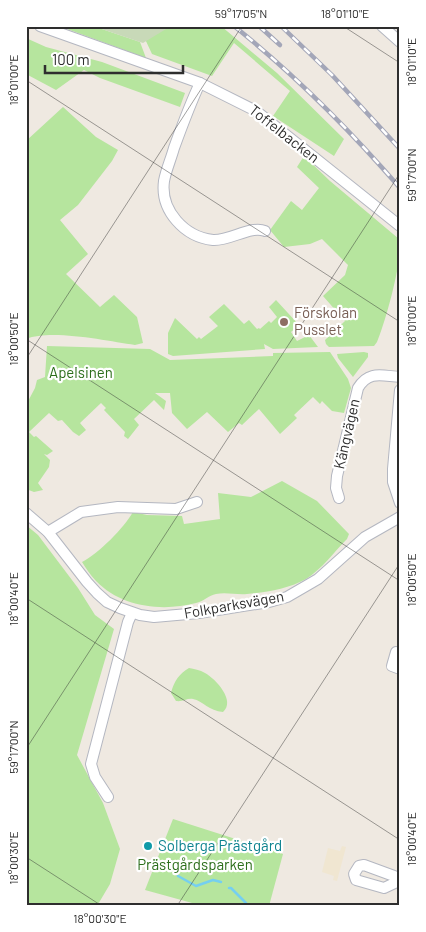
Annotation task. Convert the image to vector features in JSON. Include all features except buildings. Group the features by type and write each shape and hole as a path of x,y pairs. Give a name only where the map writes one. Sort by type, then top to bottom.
{"street":[{"name":"Toffelbacken","path":"40,26 200,84 256,111 400,226"},
{"path":"382,26 400,42"},
{"path":"200,84 183,124 164,182 164,192 169,209 179,224 196,236 224,240 253,230 260,229 265,231"},
{"name":"Kängvägen","path":"340,498 336,488 337,476 358,388 362,381 374,375 400,377"},
{"path":"400,390 393,469 393,482 400,503"},
{"path":"48,532 81,512 118,507 176,509 197,502"},
{"name":"Folkparksvägen","path":"26,513 48,532 87,582 108,602 132,613 154,617 270,602 287,597 318,579 365,537 400,517"},
{"path":"108,797 95,777 91,764 128,622 132,613"},
{"path":"400,653 396,652 392,666 400,668"}],"shaded area":[{"path":"342,846 346,847 337,881 333,880 334,876 322,872 328,848 340,851"}],"green space":[{"path":"59,26 93,26 140,42 146,58"},
{"path":"93,26 171,26 143,43"},
{"path":"171,26 221,26 277,73 344,139 334,156 273,116 290,91 234,43 212,76 152,54 145,39"},
{"path":"26,38 46,47 102,62 185,93 180,107 100,78 84,70 56,90 26,74"},
{"path":"63,107 96,137 118,150 112,161 78,205 60,220 88,254 66,274 100,307 114,295 137,317 143,343 135,345 64,335 37,336 26,339 26,141"},
{"path":"304,156 330,181 399,239 399,260 393,290 377,342 374,346 329,347 326,344 325,340 345,321 323,296 345,275 348,265 322,239 310,244 284,247 270,230 291,201 302,210 319,188 297,167"},
{"path":"276,300 299,325 291,332 297,341 309,335 318,347 273,349 264,344 265,349 173,356 168,354 168,333 175,318 197,339 199,337 201,339 218,326 209,317 224,304 244,324 249,320 257,329 260,329 277,317 269,307"},
{"name":"Apelsinen","path":"47,346 150,349 170,360 273,356 273,353 330,352 348,379 351,388 344,413 332,411 322,401 320,404 313,397 294,415 297,418 280,434 259,409 242,425 239,423 228,432 207,412 187,429 172,413 170,393 155,393 166,401 164,410 154,400 134,419 139,425 128,439 124,436 125,432 104,410 106,408 101,403 80,423 86,430 79,436 62,420 58,421 49,413 29,432 53,451 47,455 44,454 50,460 49,467 38,483 43,490 34,492 26,489 26,405 37,380 45,377"},
{"path":"368,353 368,357 353,377 337,354"},
{"path":"282,481 317,501 349,534 347,539 312,575 285,588 243,594 220,593 183,606 156,607 130,602 117,597 96,581 82,562 96,553 110,540 133,512 147,515 182,516 184,524 220,519 218,493 251,497"},
{"path":"26,525 38,535 78,588 95,615 114,629 77,755 103,803 120,849 110,884 97,906 26,906"},
{"path":"189,668 205,673 219,685 226,696 227,702 223,712 214,710 193,699 176,701 171,693 174,685 177,678"},
{"name":"Prästgårdsparken","path":"173,819 283,854 269,906 203,906 145,890"}],"waterway":[{"path":"178,876 196,886 213,880 221,882"},
{"path":"229,888 246,903"}],"railway":[{"path":"234,26 321,103 400,188"},
{"path":"259,26 280,45"},
{"path":"281,26 332,75 400,149"}],"place":[{"name":"Förskolan Pusslet","path":"284,322"},
{"name":"Solberga Prästgård","path":"148,846"}]}
